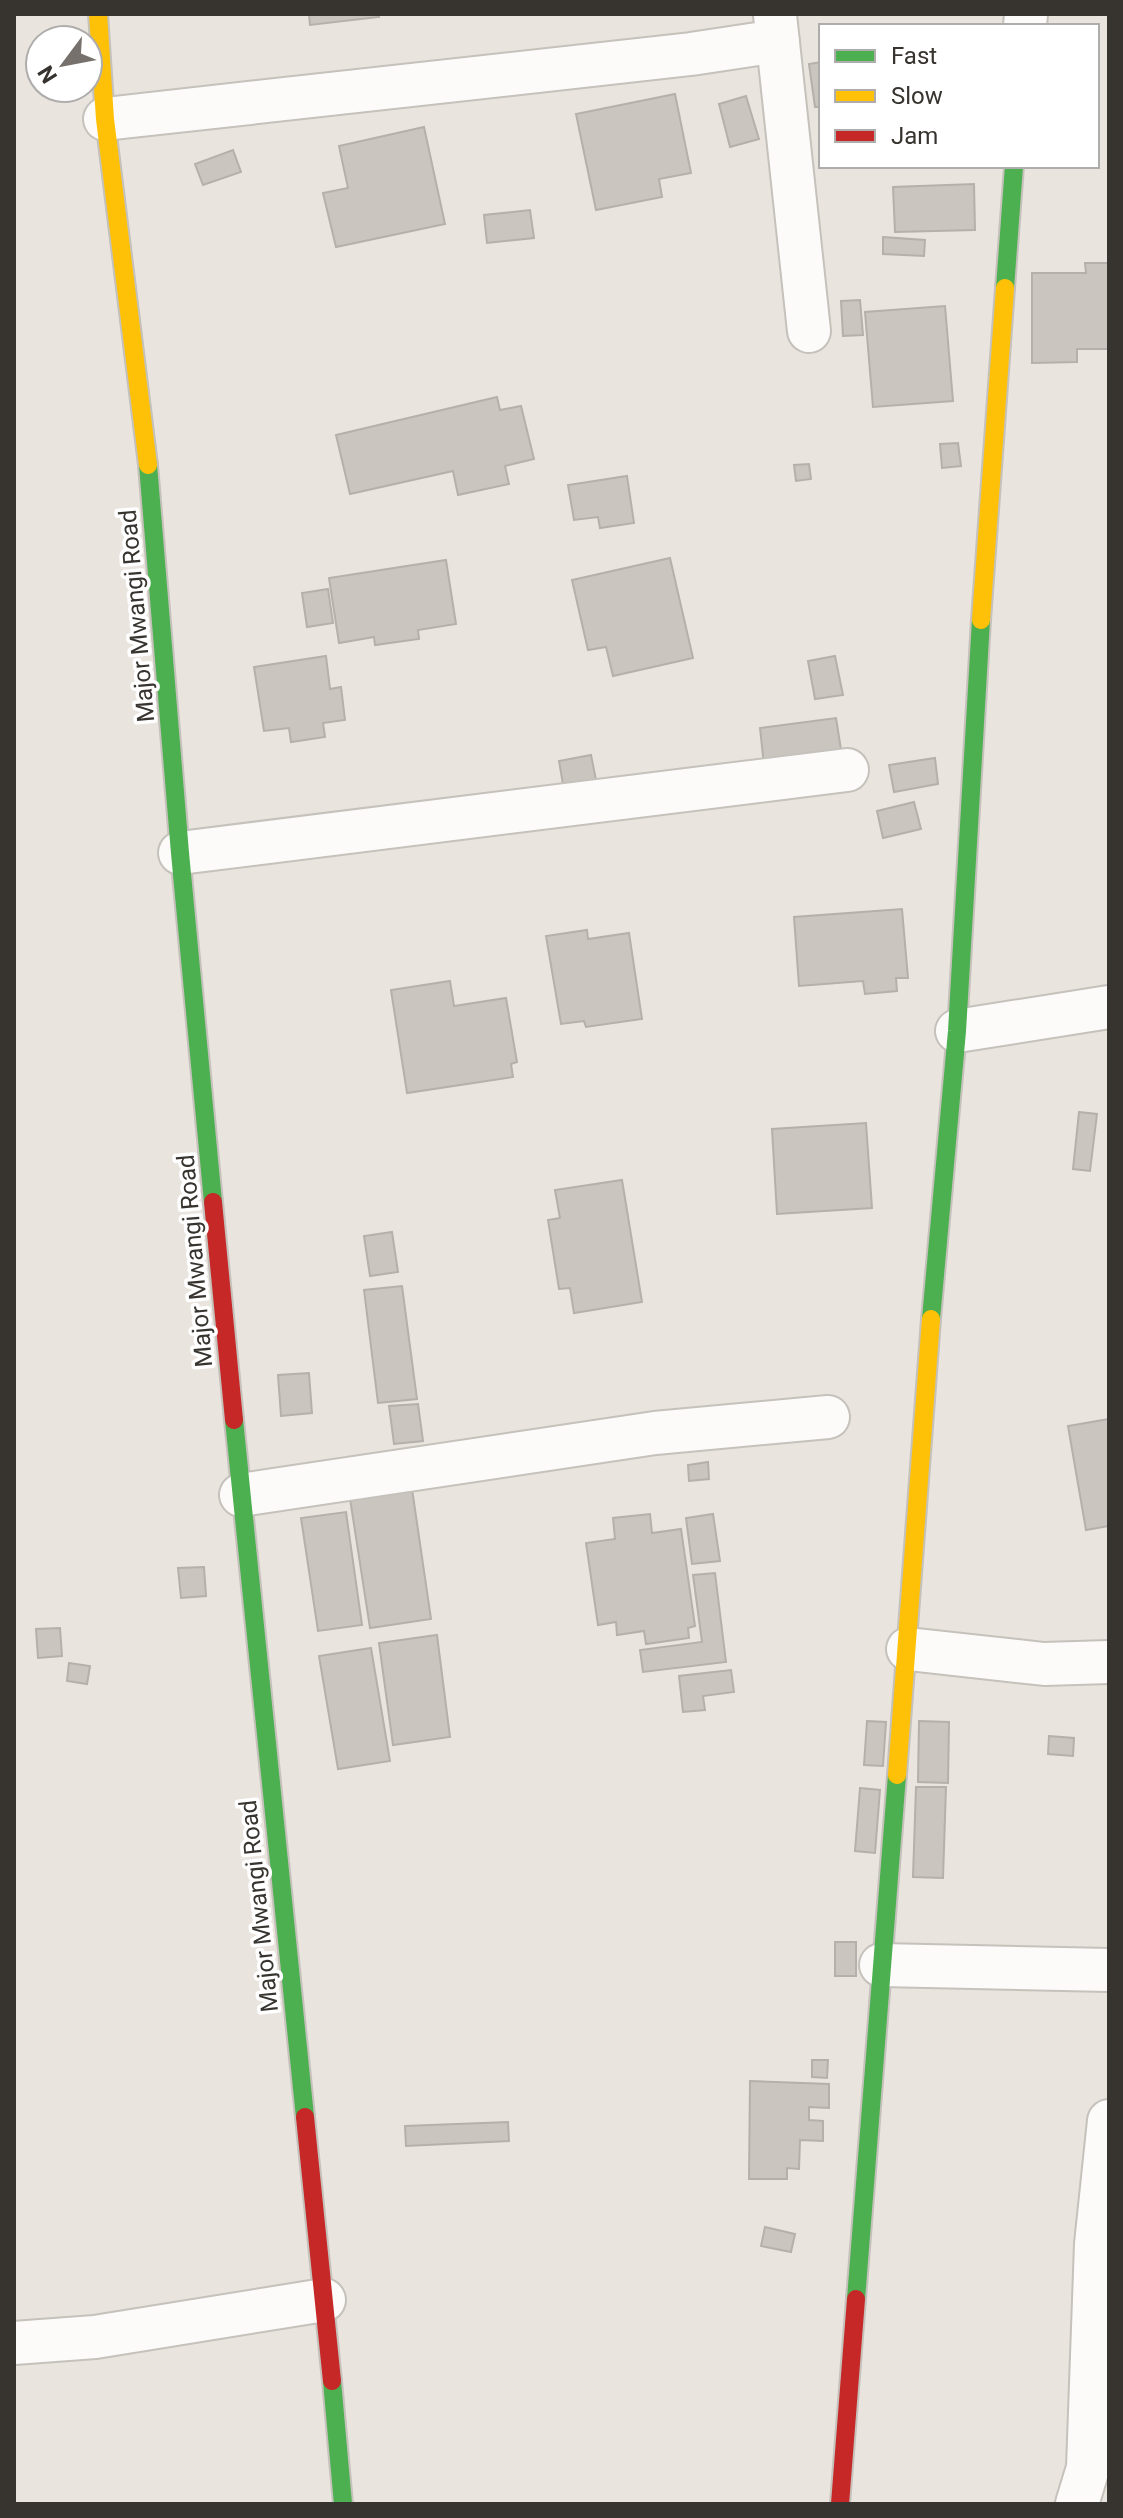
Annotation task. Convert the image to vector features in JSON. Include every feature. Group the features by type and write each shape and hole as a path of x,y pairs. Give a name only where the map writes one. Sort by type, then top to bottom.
{"street":[{"name":"Major Mwangi Road","path":"98,14 105,119 149,474 180,853 241,1495 343,2504"},
{"path":"105,119 691,54 776,28 809,331"},
{"path":"840,2504 908,1649 921,1437 957,1031 980,634 1014,168"},
{"path":"180,853 847,770"},
{"path":"957,1031 1109,1007"},
{"path":"241,1495 655,1433 828,1417"},
{"path":"908,1649 1044,1664 1109,1662"},
{"path":"881,1965 1109,1970"},
{"path":"1077,2504 1088,2468 1096,2244 1109,2121"},
{"path":"14,2343 95,2337 324,2300"}],"building":[{"path":"309,14 378,14 379,17 310,25"},
{"path":"819,62 819,107 815,107 809,64"},
{"path":"675,94 691,173 659,179 662,197 596,210 576,114"},
{"path":"746,96 759,139 730,147 719,104"},
{"path":"424,127 445,224 336,247 323,193 348,188 339,146"},
{"path":"233,150 241,172 203,185 195,164"},
{"path":"974,184 975,230 895,232 893,187"},
{"path":"530,210 534,238 487,243 484,215"},
{"path":"883,237 925,240 924,256 883,254"},
{"path":"1085,263 1109,263 1109,349 1077,349 1077,362 1032,363 1032,273 1086,273"},
{"path":"860,300 863,335 843,336 841,301"},
{"path":"945,306 953,401 873,407 865,312"},
{"path":"497,397 500,410 521,406 534,459 505,466 509,484 458,495 453,471 350,494 336,435"},
{"path":"958,443 961,466 942,468 940,444"},
{"path":"809,464 811,479 796,481 794,465"},
{"path":"627,476 634,523 600,528 598,517 574,520 568,485"},
{"path":"670,558 693,658 613,676 606,647 588,650 572,580"},
{"path":"446,560 456,624 418,630 419,639 375,645 374,637 339,643 329,578"},
{"path":"328,589 333,623 307,627 302,593"},
{"path":"326,656 330,689 341,687 345,720 323,723 325,737 291,742 289,728 264,731 254,667"},
{"path":"835,656 843,695 815,699 808,661"},
{"path":"836,718 842,756 764,765 760,728"},
{"path":"591,755 598,790 565,796 559,761"},
{"path":"935,758 938,784 894,792 889,765"},
{"path":"914,802 921,829 883,838 877,811"},
{"path":"902,909 908,978 896,978 897,991 865,994 863,981 799,986 794,917"},
{"path":"587,930 588,939 629,933 642,1019 586,1027 584,1021 561,1024 546,936"},
{"path":"450,981 454,1006 506,998 517,1062 511,1064 513,1077 407,1093 391,990"},
{"path":"1079,1112 1097,1114 1090,1171 1073,1169"},
{"path":"866,1123 872,1208 777,1214 772,1129"},
{"path":"622,1180 642,1302 574,1313 570,1288 559,1289 548,1220 560,1218 555,1190"},
{"path":"392,1232 398,1272 370,1276 364,1236"},
{"path":"402,1286 417,1399 378,1403 364,1290"},
{"path":"309,1373 312,1413 281,1416 278,1375"},
{"path":"418,1404 423,1441 394,1444 389,1406"},
{"path":"1109,1419 1109,1526 1086,1530 1068,1426"},
{"path":"708,1462 709,1479 689,1481 688,1465"},
{"path":"411,1482 431,1619 370,1628 349,1492"},
{"path":"346,1512 362,1625 318,1631 301,1518"},
{"path":"650,1514 652,1533 681,1529 695,1626 688,1628 689,1638 646,1644 644,1631 617,1635 616,1622 598,1625 586,1543 615,1539 613,1518"},
{"path":"713,1514 720,1561 692,1564 686,1518"},
{"path":"204,1567 206,1596 181,1598 178,1568"},
{"path":"715,1573 726,1662 643,1672 640,1650 702,1642 693,1575"},
{"path":"60,1628 62,1656 38,1658 36,1629"},
{"path":"437,1635 450,1737 393,1745 379,1643"},
{"path":"371,1648 390,1761 338,1769 319,1656"},
{"path":"69,1663 90,1666 87,1684 67,1681"},
{"path":"731,1670 734,1692 703,1696 705,1710 683,1712 679,1676"},
{"path":"867,1721 886,1722 883,1766 864,1765"},
{"path":"919,1721 949,1722 948,1783 918,1782"},
{"path":"1049,1736 1074,1738 1073,1756 1048,1754"},
{"path":"916,1787 946,1787 943,1878 913,1877"},
{"path":"860,1788 880,1790 875,1853 855,1851"},
{"path":"835,1942 856,1942 856,1976 835,1976"},
{"path":"812,2060 828,2060 827,2078 812,2077"},
{"path":"750,2081 829,2084 829,2108 809,2107 809,2120 823,2121 823,2141 800,2140 799,2169 787,2168 787,2179 749,2179"},
{"path":"508,2122 509,2141 406,2146 405,2126"},
{"path":"765,2227 795,2234 791,2252 761,2246"}],"traffic: fast":[{"path":"1005,288 1014,168"},
{"path":"148,465 213,1202"},
{"path":"931,1319 957,1031 981,620"},
{"path":"234,1420 305,2117"},
{"path":"856,2299 897,1775"},
{"path":"332,2381 343,2504"}],"traffic: slow":[{"path":"98,14 105,119 148,465"},
{"path":"981,620 1005,288"},
{"path":"897,1775 931,1319"}],"traffic: jam":[{"path":"213,1202 234,1420"},
{"path":"305,2117 332,2381"},
{"path":"840,2504 856,2299"}]}
